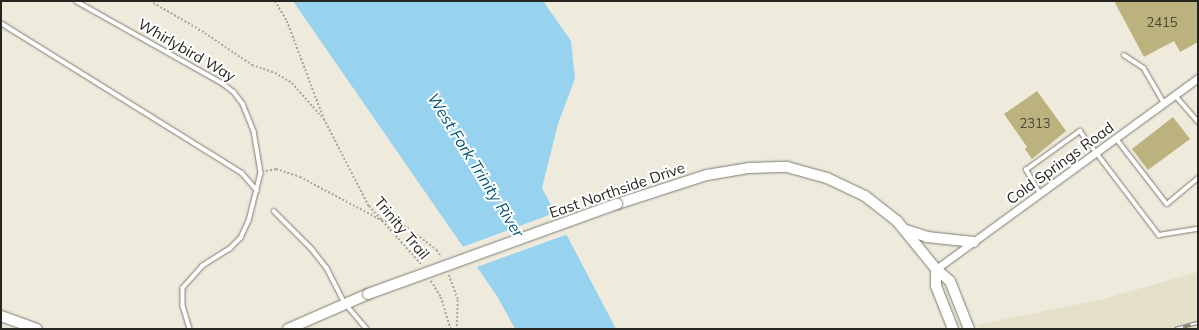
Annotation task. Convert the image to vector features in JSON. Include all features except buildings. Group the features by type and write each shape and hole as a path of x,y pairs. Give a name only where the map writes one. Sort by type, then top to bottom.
{"street":[{"name":"Cold Springs Road","path":"936,269 1198,78"},
{"name":"East Northside Drive","path":"288,329 368,294 617,204 707,175 749,168 787,167 827,178 865,196 904,229 936,269 950,281 969,329"},
{"path":"904,229 927,238 974,242"},
{"path":"936,269 936,286 953,329"},
{"path":"1,316 37,329"}],"lane":[{"name":"Whirlybird Way","path":"76,1 234,92 243,104 254,131 261,173 249,221 241,238 230,249 203,266 183,288 183,306 190,329"},
{"path":"1,23 242,173 257,190"},
{"path":"1124,55 1144,68 1164,102"},
{"path":"1175,95 1198,121"},
{"path":"1040,194 1026,170 1080,131 1095,154 1159,235 1198,229"},
{"path":"1116,138 1167,204 1198,178"},
{"path":"274,211 296,230 316,253 327,268 346,303 367,329"}],"path":[{"name":"Trinity Trail","path":"150,1 205,33 252,65 275,73 292,83 324,119"},
{"name":"Trinity Trail","path":"275,1 287,21 324,119 369,206 424,270"},
{"path":"261,173 276,169 300,177 381,220 404,225 437,250 444,263"},
{"path":"447,270 458,300 458,329"},
{"name":"Trinity Trail","path":"428,277 440,297 451,329"}],"shaded area":[{"path":"1198,272 1198,329 978,329 977,325 1103,299"}],"water":[{"name":"West Fork Trinity River","path":"293,1 543,1 571,41 575,78 558,124 542,188 616,329 515,329 497,296"}],"pier":[{"path":"557,212 568,234 474,268 460,248"}],"railway":[{"path":"1175,329 1198,323"}]}
